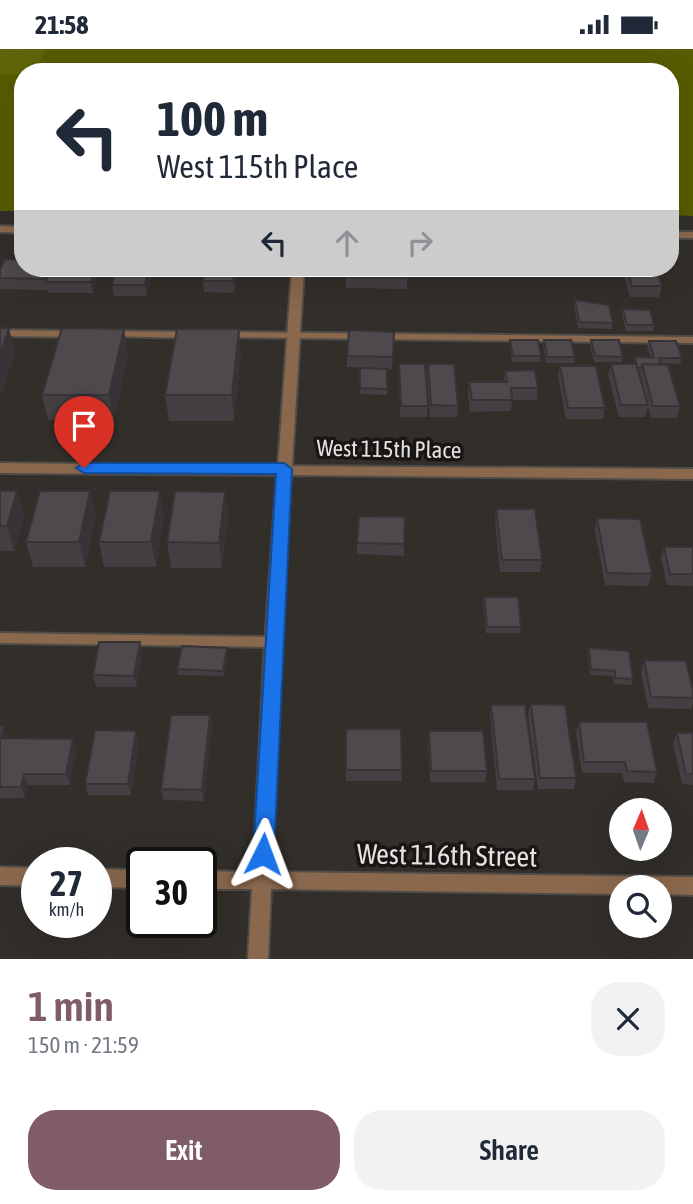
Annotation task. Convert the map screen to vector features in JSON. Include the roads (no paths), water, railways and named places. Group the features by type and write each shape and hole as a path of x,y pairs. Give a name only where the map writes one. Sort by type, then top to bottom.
{"street":[{"path":"258,959 273,642 297,277"},
{"name":"West 115th Place","path":"0,468 693,474"},
{"path":"0,876 21,877"},
{"name":"West 116th Street","path":"217,880 693,887"}],"lane":[{"path":"0,333 83,334"},
{"path":"97,334 693,340"},
{"path":"0,638 273,642"}]}
